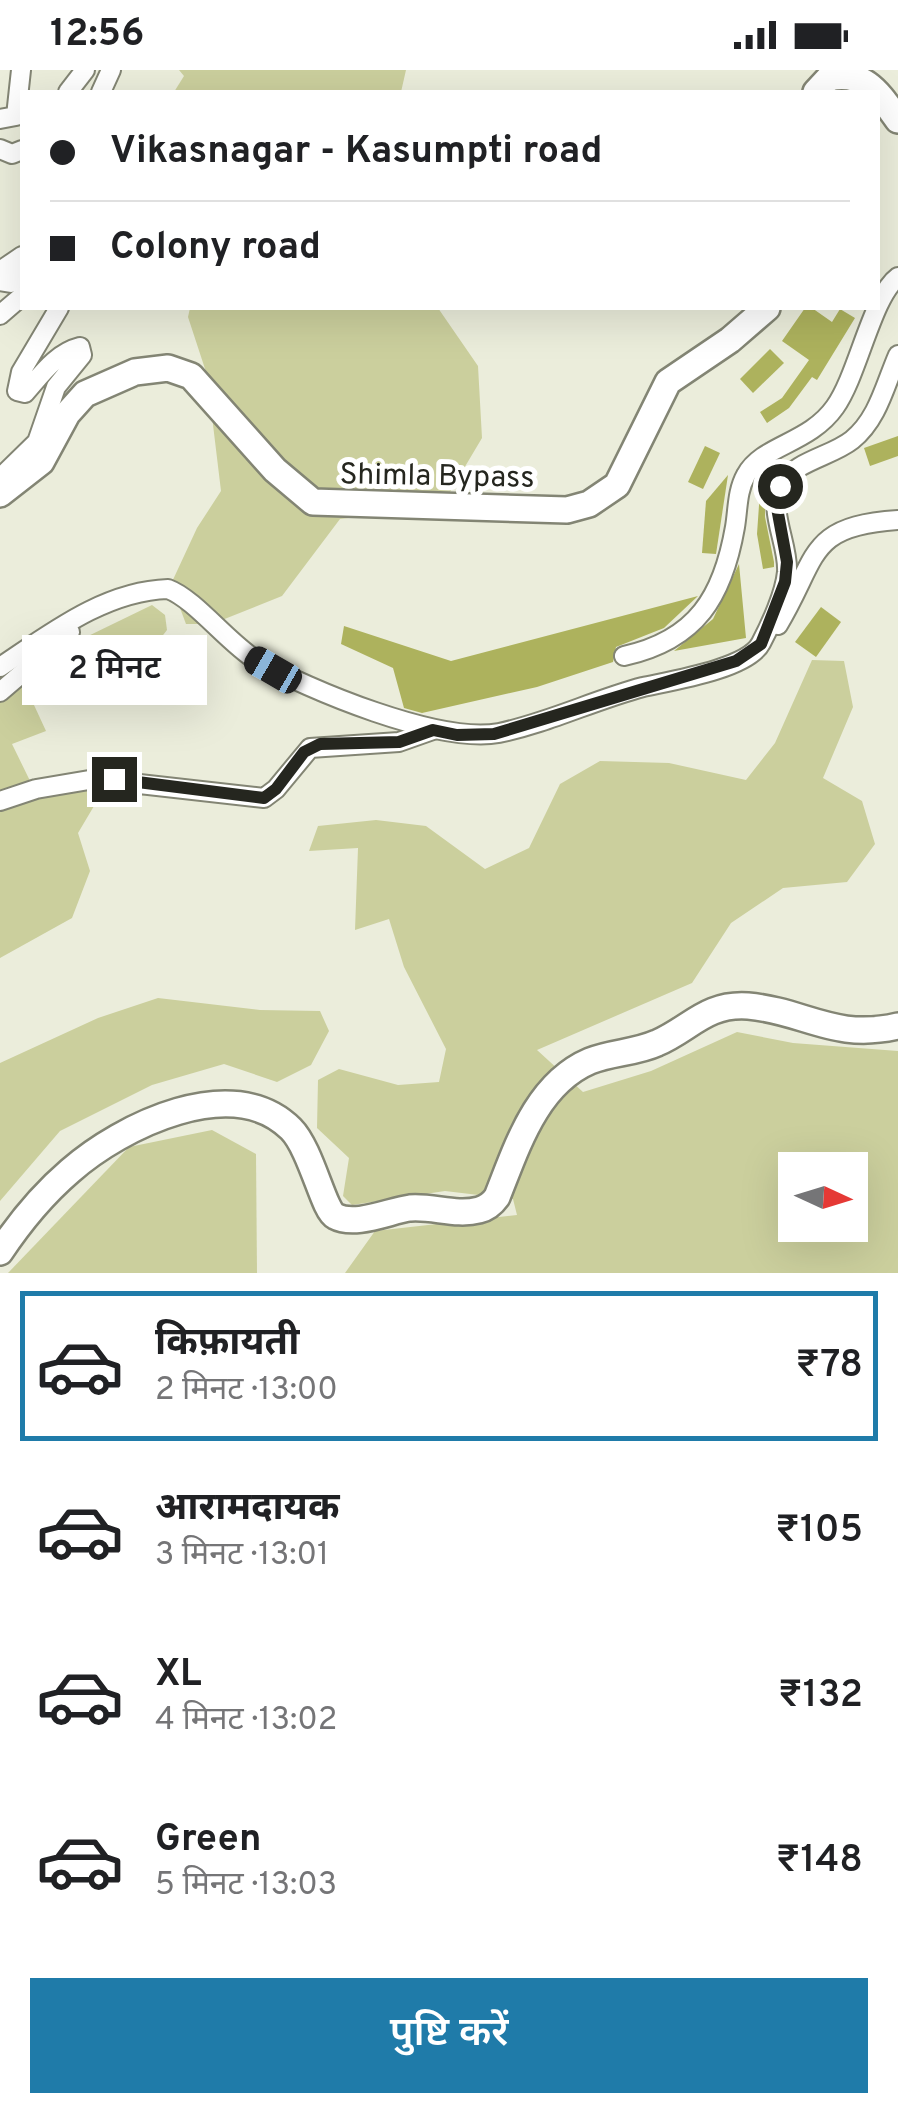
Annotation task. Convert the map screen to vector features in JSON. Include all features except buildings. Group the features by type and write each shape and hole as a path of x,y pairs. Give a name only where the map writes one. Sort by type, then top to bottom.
{"highway":[{"path":"818,90 828,78 851,76 865,80 873,90"},
{"path":"880,98 898,120"},
{"name":"Shimla Bypass","path":"0,494 42,462 68,414 84,394 135,372 168,368 191,376 275,470 314,502 567,510 589,504 617,485 668,382 730,340 765,310"},
{"path":"0,1252 38,1201 96,1150 126,1134 205,1104 243,1104 268,1112 287,1124 309,1154 327,1209 336,1217 357,1219 416,1208 472,1211 491,1204 497,1197 530,1122 550,1089 594,1059 662,1042 694,1019 728,1007 770,1010 846,1032 898,1026"}],"street":[{"path":"0,119 16,116 21,70"},
{"path":"70,90 86,70"},
{"path":"880,303 898,277"},
{"path":"0,315 20,298"},
{"path":"0,478 38,442 56,387 83,353 79,346 69,350 50,364 26,393 17,391 21,372 58,310"},
{"path":"624,656 666,640 690,624 717,595 728,566 747,472 761,456 783,449 812,432 836,406 857,367 877,310"},
{"path":"761,644 787,571 777,508 780,486 788,476 849,443 870,423 898,355"},
{"path":"0,666 65,622 146,591 171,590 250,656 305,686 433,730 457,735 494,734 635,690 712,671 744,657 774,630 812,559 831,536 856,524 898,520"},
{"path":"0,692 106,604"},
{"path":"0,801 36,789 95,779 264,798 310,748 399,742 433,730"}],"green space":[{"path":"179,70 406,70 401,90 175,90 184,76"},
{"path":"190,310 439,310 478,366 482,438 441,507 340,519 282,596 212,624 186,624 171,584 197,528 221,491 207,375 188,317"},
{"path":"152,605 165,615 167,630 153,648 75,666 28,692 46,731 12,744 33,787 151,785 145,795 94,806 78,833 90,871 72,918 0,958 0,688 14,672"},
{"path":"812,660 844,661 853,707 823,778 862,801 875,844 847,882 783,888 731,923 692,983 537,1050 583,1092 651,1071 737,1032 793,1043 898,1051 898,1273 345,1273 375,1231 517,1215 513,1199 445,1191 352,1205 343,1196 349,1158 317,1128 318,1080 339,1069 398,1085 439,1082 446,1049 404,967 389,919 355,930 358,848 309,851 318,826 376,820 426,826 485,869 529,848 560,784 600,761 669,763 746,780 775,743"},
{"path":"158,998 260,1010 320,1011 329,1031 311,1065 277,1082 224,1064 152,1085 60,1131 0,1201 0,1063 98,1018"},
{"path":"212,1130 256,1154 257,1273 8,1273 129,1147"}],"route":[{"path":"114,779 264,798 276,789 304,752 320,744 399,742 433,730 457,735 494,734 736,661 761,644 785,582 787,562 776,497 780,486"}]}
